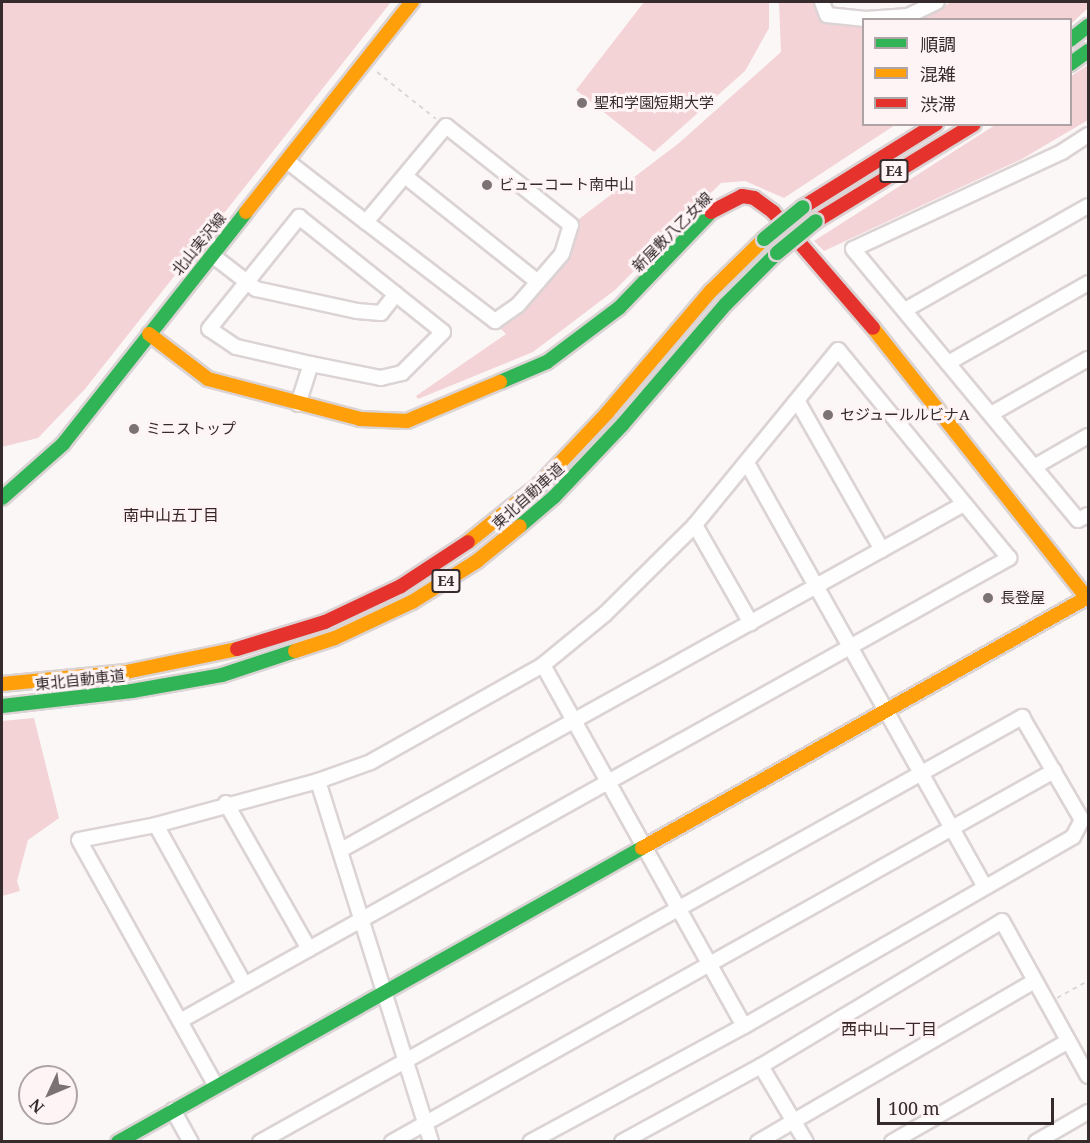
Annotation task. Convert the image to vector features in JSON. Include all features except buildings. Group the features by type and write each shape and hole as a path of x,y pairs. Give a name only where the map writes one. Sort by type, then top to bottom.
{"main road":[{"name":"北山実沢線","path":"2,498 63,444 412,2"},
{"path":"1072,39 1089,27"},
{"path":"1072,63 1089,51"},
{"name":"東北自動車道","path":"2,684 126,672 216,656 325,622 401,586 487,529 539,485 607,413 711,291 764,239 803,207 933,126"},
{"name":"東北自動車道","path":"2,706 132,691 222,675 326,642 412,602 484,555 554,497 623,424 726,303 777,253 816,221 971,126"},
{"name":"新屋敷八乙女線","path":"149,334 208,379 298,404 390,423 420,417 547,362 570,348 619,308 714,209 742,196 754,198 773,212 873,328 1088,598"},
{"path":"118,1142 1088,598"}],"street":[{"path":"822,2 827,15 862,19"},
{"path":"880,18 908,16 937,2"},
{"path":"286,161 495,321 518,305 562,254 571,225 446,126 366,222"},
{"path":"1089,135 1062,152 853,249 1078,520 1089,514"},
{"path":"405,176 538,282"},
{"path":"904,310 1089,206"},
{"path":"299,217 396,294 443,332 402,373 381,378 236,346 209,329 299,217"},
{"path":"212,255 256,289 357,311 381,313 396,294"},
{"path":"948,363 1089,283"},
{"path":"180,1021 1009,558 962,505 838,350 798,402 695,525 604,614 543,664 371,762 318,781 226,803 156,825 79,840 216,1086"},
{"path":"991,414 1089,359"},
{"path":"298,404 311,364"},
{"path":"798,402 882,550"},
{"path":"1035,467 1089,436"},
{"path":"747,463 984,885"},
{"path":"341,850 962,505"},
{"path":"695,525 751,623"},
{"path":"543,664 744,1026"},
{"path":"260,1142 406,1058 1022,717 1082,820 1073,837 984,885 744,1026 530,1142"},
{"path":"392,1142 1054,771"},
{"path":"318,781 431,1142"},
{"path":"226,803 309,949"},
{"path":"156,825 244,984"},
{"path":"622,1142 760,1066 1002,921 1089,1076"},
{"path":"758,1142 795,1123 1035,981"},
{"path":"892,1142 1068,1041"},
{"path":"760,1066 806,1142"},
{"path":"173,1110 191,1142"},
{"path":"1036,1142 1089,1112"}],"path":[{"path":"373,69 446,126"},
{"path":"1047,1003 1089,981"}],"shaded area":[{"path":"2,2 391,2 85,389 38,438 2,447"},
{"path":"644,2 769,2 769,28 745,71 654,152 576,90"},
{"path":"779,2 816,2 862,23 862,126 893,126 784,198 745,181 721,183 615,290 533,352 418,399 416,396 506,334 499,327 523,309 565,265 579,219 679,143 781,52"},
{"path":"951,2 1088,2 1088,8 1072,23 1072,18 923,18"},
{"path":"1088,65 1088,120 1022,159 824,251 814,241 993,126 1072,126 1072,75"},
{"path":"34,718 59,818 28,840 17,881 20,891 2,896 2,721"}],"traffic: fast":[{"path":"1072,38 1088,26"},
{"path":"1072,63 1088,51"},
{"path":"764,239 803,207"},
{"path":"2,498 63,444 246,212"},
{"path":"500,382 547,362 619,308 711,212"},
{"path":"777,253 816,221"},
{"path":"520,526 554,497 623,424 726,304 777,253"},
{"path":"2,706 132,691 222,675 295,651"},
{"path":"118,1142 642,848"}],"traffic: slow":[{"path":"246,212 412,2"},
{"path":"468,542 539,485 607,413 711,291 764,239"},
{"path":"873,328 1088,599"},
{"path":"149,334 208,379 360,419 407,421 500,382"},
{"path":"295,651 335,638 412,602 477,561 520,526"},
{"path":"642,848 1088,597"},
{"path":"2,684 126,672 237,649"}],"traffic: jam":[{"path":"803,207 933,126"},
{"path":"816,221 971,126"},
{"path":"711,212 742,196 754,198 773,212 873,328"},
{"path":"237,649 325,622 401,586 468,542"}],"place":[{"name":"聖和学園短期大学","path":"582,103"},
{"name":"ビューコート南中山","path":"487,185"},
{"name":"セジュールルビナA","path":"828,415"},
{"name":"ミニストップ","path":"134,429"},
{"name":"長登屋","path":"988,598"}],"district":[{"name":"南中山五丁目","path":"171,515"},
{"name":"西中山一丁目","path":"889,1029"}]}
